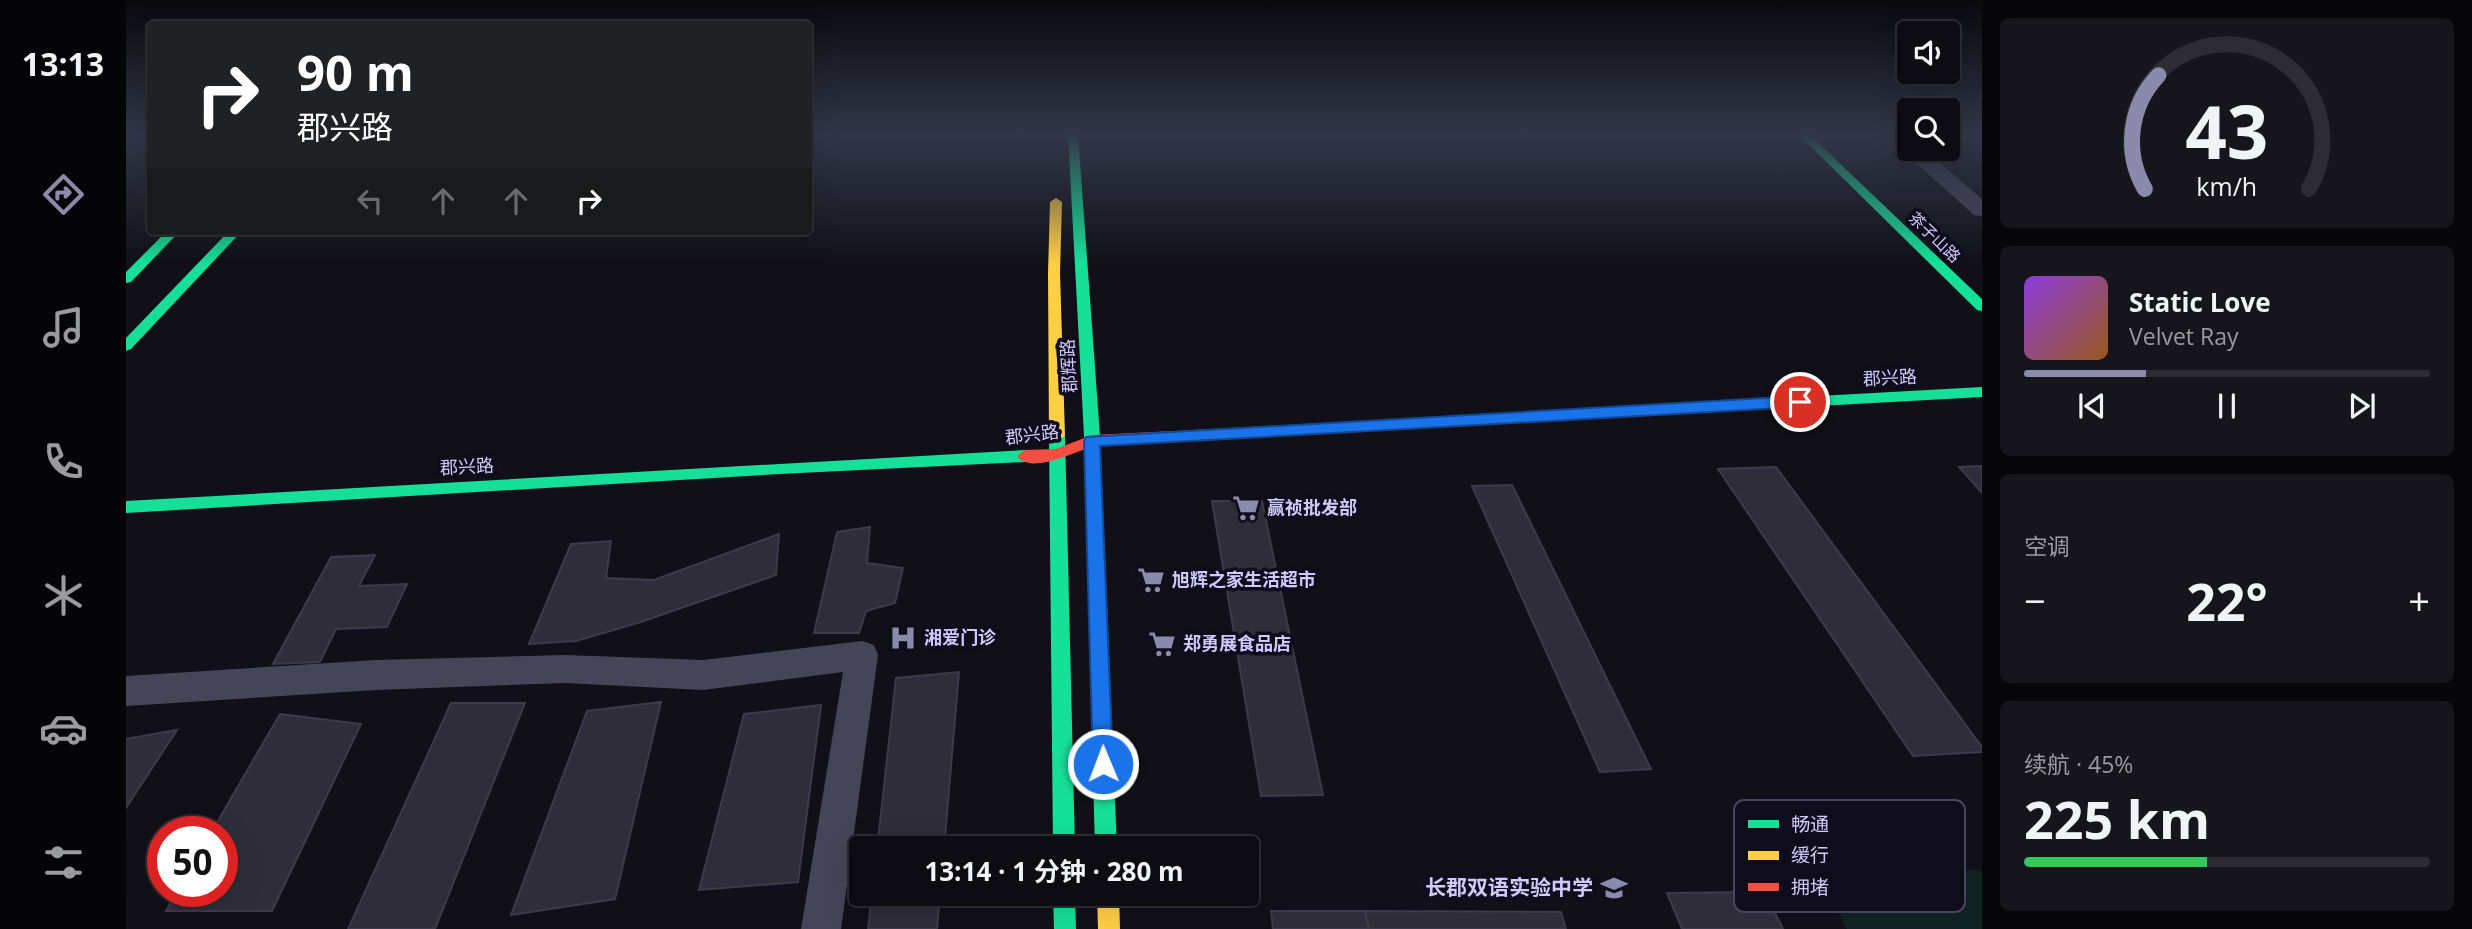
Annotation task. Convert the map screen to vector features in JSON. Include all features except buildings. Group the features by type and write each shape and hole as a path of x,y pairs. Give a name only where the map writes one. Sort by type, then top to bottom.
{"main road":[{"name":"郡辉路","path":"1064,836 1058,455 1072,431 1073,177"},
{"name":"茶子山路","path":"1848,177 1982,307"},
{"name":"郡辉路","path":"1055,185 1104,836"},
{"path":"126,279 170,235"},
{"path":"126,346 232,235"},
{"name":"郡兴路","path":"1072,431 1710,393 1785,386"},
{"name":"郡兴路","path":"1072,431 1982,392"},
{"name":"郡兴路","path":"126,507 1058,455 1072,431"},
{"path":"1064,906 1065,929"},
{"path":"1108,906 1109,929"}],"street":[{"path":"1945,177 1982,210"},
{"path":"126,691 376,675 565,669 703,675 862,655 821,929"}],"shaded area":[{"path":"1965,870 1982,870 1982,929 1847,929 1838,912 1965,912"}],"traffic: fast":[{"path":"1076,177 1092,436 1106,836"},
{"path":"1848,177 1982,307"},
{"path":"126,279 170,235"},
{"path":"126,346 232,235"},
{"path":"1195,435 1982,392"},
{"path":"1057,436 1064,836"},
{"path":"126,507 1025,456"},
{"path":"1064,906 1065,929"}],"traffic: slow":[{"path":"1056,202 1054,273 1057,436"},
{"path":"1108,906 1109,929"}],"traffic: jam":[{"path":"1025,456 1057,455 1092,441 1195,435"}],"place":[{"name":"赢祯批发部","path":"1246,508"},
{"name":"旭辉之家生活超市","path":"1151,580"},
{"name":"湘爱门诊","path":"903,638"},
{"name":"郑勇展食品店","path":"1162,644"},
{"name":"长郡双语实验中学","path":"1614,888"}],"route":[{"path":"1103,764 1092,441 1800,402"}]}
